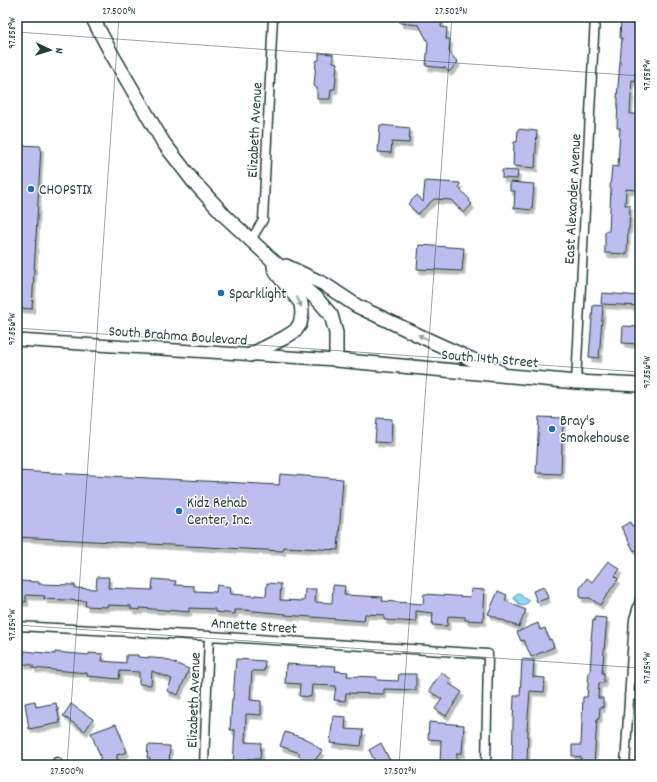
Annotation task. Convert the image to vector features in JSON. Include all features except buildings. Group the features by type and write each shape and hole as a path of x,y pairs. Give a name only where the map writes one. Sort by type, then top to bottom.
{"main road":[{"path":"92,17 163,142 198,186 226,217 318,300 330,314 336,333 336,360"},
{"path":"250,355 284,338 295,331 300,324 302,314 301,303 278,276 270,258"},
{"path":"270,258 324,284 357,306 509,376"},
{"name":"South Brahma Boulevard","path":"17,340 336,360"},
{"name":"South 14th Street","path":"336,360 576,382 640,385"}],"street":[{"name":"Elizabeth Avenue","path":"251,240 263,220 273,17"},
{"name":"East Alexander Avenue","path":"576,382 595,17"},
{"path":"625,765 634,619 640,600"},
{"name":"Annette Street","path":"17,626 209,636 488,654 486,765"},
{"name":"Elizabeth Avenue","path":"204,765 209,636"},
{"path":"629,695 640,696"}],"water":[{"path":"518,593 529,600 524,606 519,605 514,599 515,595"}],"place":[{"name":"CHOPSTIX","path":"31,189"},
{"name":"Sparklight","path":"221,293"},
{"name":"Bray's Smokehouse","path":"552,429"},
{"name":"Kidz Rehab Center, Inc.","path":"179,511"}]}
